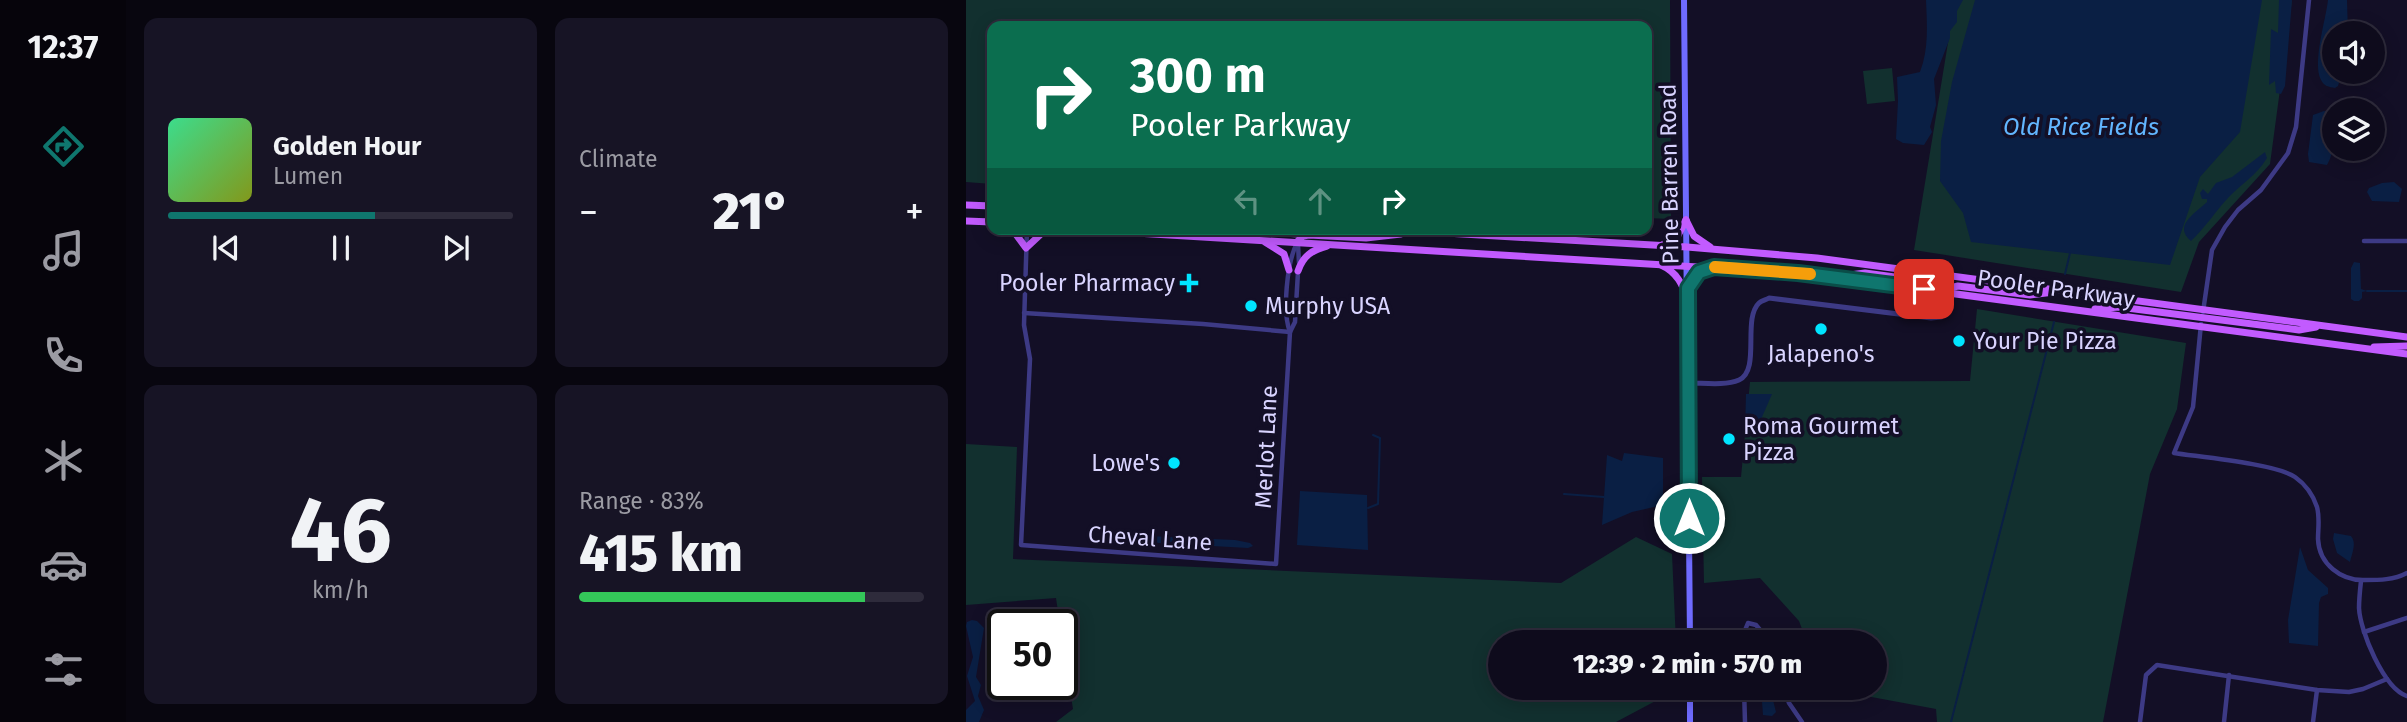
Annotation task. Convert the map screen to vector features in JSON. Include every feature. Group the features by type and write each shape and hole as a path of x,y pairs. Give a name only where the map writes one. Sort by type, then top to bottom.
{"main road":[{"name":"Pine Barren Road","path":"1684,0 1690,630"},
{"path":"966,205 987,206"},
{"path":"1662,246 1677,237 1686,220"},
{"path":"1686,220 1694,236 1715,249"},
{"path":"966,222 987,222"},
{"path":"1016,235 1026,248 1040,235"},
{"name":"Pooler Parkway","path":"1160,235 1262,240 1298,235 1332,244 1658,263 1831,277 2407,354"},
{"path":"1175,236 1181,235"},
{"path":"1323,235 1366,238 1394,235"},
{"name":"Pooler Parkway","path":"1473,235 1687,247 1817,258 2062,290 2202,314"},
{"path":"1262,240 1284,254 1289,270"},
{"path":"1298,271 1302,260 1310,253 1332,244"},
{"path":"1658,263 1675,273 1688,301"},
{"path":"1688,288 1699,272 1714,267"},
{"path":"1831,277 1865,273 1939,283 1949,275"},
{"path":"1948,292 1950,288 1958,286 2030,295 2062,290"},
{"path":"2078,310 2119,307 2202,314 2299,330 2327,326 2407,337"},
{"path":"2359,348 2407,346"},
{"path":"1690,700 1690,722"}],"street":[{"path":"2309,0 2296,127 2288,153 2261,190 2238,210 2225,226 2212,250 2200,328 2193,407 2174,453 2267,468 2292,476 2308,490 2315,504 2319,519 2319,546 2326,563 2343,577 2361,581 2392,578 2407,573"},
{"path":"1027,235 1024,313 1290,332"},
{"name":"Merlot Lane","path":"1290,332 1286,321 1289,270 1291,253 1298,235"},
{"name":"Merlot Lane","path":"1276,564 1290,332 1295,321 1300,252 1298,235"},
{"path":"2364,242 2407,241"},
{"path":"1689,383 1734,382 1742,379 1748,371 1753,313 1759,303 1769,298 1931,318 1941,317 1948,292"},
{"name":"Cheval Lane","path":"1024,313 1030,359 1021,545 1276,564"},
{"path":"2361,581 2359,609 2364,632 2391,686 2407,696"},
{"path":"2364,632 2407,618"},
{"path":"1745,630 1748,622 1760,630"},
{"path":"2140,722 2146,676 2157,665 2317,690 2348,692 2363,689 2387,678"},
{"path":"2224,722 2229,675"},
{"path":"2313,722 2317,690"},
{"path":"1744,700 1745,722"},
{"path":"1788,700 1802,722"}],"green space":[{"path":"966,0 1670,0 1671,219 1652,218 1652,21 987,21 987,184 966,182"},
{"name":"Old Rice Fields","path":"1955,0 2292,0 2270,164 2199,242 2181,292 1914,250"},
{"path":"1892,68 1895,101 1867,104 1863,71"},
{"path":"1977,309 2186,343 2177,409 2150,474 2103,722 1937,722 1936,709 1887,700 1887,630 1802,630 1799,621 1760,578 1704,583 1702,477 1741,477 1750,382 1970,381"},
{"path":"966,444 1017,447 1013,559 1561,583 1636,537 1672,554 1675,630 1488,630 1488,700 1657,700 1616,722 1056,722 1073,709 1072,700 1078,700 1078,609 1058,609 1056,598 966,605"}],"water":[{"path":"1926,0 1963,0 1934,79 1936,105 1930,127 1932,132 1924,145 1903,143 1896,139 1897,77 1920,72 1926,46"},
{"name":"Old Rice Fields","path":"1975,0 2262,0 2240,132 2200,177 2170,265 1971,242 1963,213 1940,181 1941,141 1952,82"},
{"path":"2279,0 2292,0 2285,86 2281,94 2276,93 2275,81 2269,85 2271,29 2278,33"},
{"path":"2328,0 2347,0 2348,21 2324,21"},
{"path":"2322,35 2322,81 2318,63"},
{"path":"2324,84 2339,84 2335,88"},
{"path":"2322,112 2322,161 2329,161 2327,165 2309,162 2313,115"},
{"path":"2265,152 2267,158 2259,169 2228,198 2191,241 2186,236 2185,225 2207,202 2207,199 2202,199 2200,193 2203,189 2208,194 2216,183 2232,177"},
{"path":"2394,182 2402,189 2399,202 2372,201 2367,192 2369,188"},
{"path":"2354,262 2360,263 2361,289 2367,291 2362,292 2359,301 2351,299 2351,268"},
{"path":"1746,394 1772,394 1759,424 1745,431"},
{"path":"1624,453 1663,458 1663,505 1632,512 1602,525 1607,455 1622,461"},
{"path":"1300,491 1367,495 1368,550 1297,545"},
{"path":"2334,533 2351,536 2353,539 2354,548 2350,562 2337,553"},
{"path":"1104,536 1235,540 1253,546 1248,548 1106,540"},
{"path":"2300,547 2308,570 2328,588 2328,594 2321,597 2319,603 2318,646 2289,643 2288,620"},
{"path":"972,620 984,628 976,677 981,685 978,696 984,710 979,722 966,722 966,710 975,701 967,676 973,657 966,626 967,622"},
{"path":"1762,700 1773,700 1776,712 1772,716 1763,715"}],"waterway":[{"path":"2065,274 2070,253"},
{"path":"2367,291 2407,291"},
{"path":"1951,722 2054,322"},
{"path":"1368,508 1378,504 1380,438 1373,435"},
{"path":"1564,494 1604,497"}],"slow traffic":[{"path":"1715,267 1810,274"}],"place":[{"name":"Pooler Pharmacy","path":"1189,283"},
{"name":"Murphy USA","path":"1251,306"},
{"name":"Jalapeno's","path":"1821,329"},
{"name":"Your Pie Pizza","path":"1959,341"},
{"name":"Roma Gourmet Pizza","path":"1729,439"},
{"name":"Lowe's","path":"1174,463"}],"route":[{"path":"1689,518 1688,288 1699,272 1714,267 1798,273 1924,289"}]}
